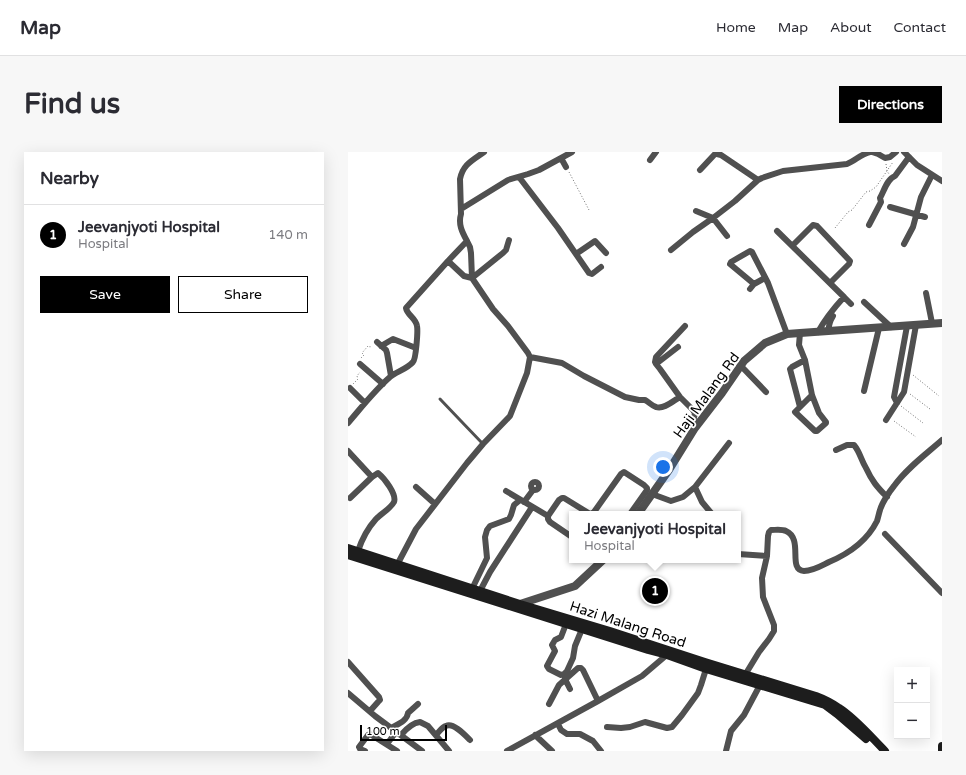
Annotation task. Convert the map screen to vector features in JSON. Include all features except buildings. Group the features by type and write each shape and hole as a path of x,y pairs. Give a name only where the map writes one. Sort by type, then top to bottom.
{"main road":[{"name":"Hazi Malang Road","path":"348,548 396,567"},
{"name":"Hazi Malang Road","path":"348,555 396,567 633,642"},
{"name":"Hazi Malang Road","path":"528,609 582,629 669,652 816,696 826,700 848,715 885,751"},
{"name":"Hazi Malang Road","path":"669,652 706,669 825,705 862,735 878,751"},
{"path":"942,746 942,751"}],"street":[{"path":"484,152 467,164 461,173 460,179 460,224 470,247 472,278 530,357 562,363 625,398 645,400 655,407 664,407 680,397"},
{"path":"461,209 508,180 539,170 572,152"},
{"path":"650,160 656,152"},
{"path":"671,250 735,201 762,178 783,171 847,164 863,154 871,152 885,158 890,157 896,152"},
{"path":"904,152 917,165 942,181"},
{"path":"700,170 712,153 721,155 758,180"},
{"path":"869,225 881,202 880,198 889,179 895,176 909,157"},
{"path":"561,158 566,167"},
{"path":"904,244 912,227 921,197 932,175"},
{"path":"519,177 558,228 590,274 593,274 601,267"},
{"path":"890,207 925,217"},
{"path":"696,211 713,218 727,236"},
{"path":"792,246 812,226 817,226 850,261 849,264 830,284"},
{"path":"777,231 851,304"},
{"path":"472,278 504,253 510,240"},
{"path":"348,423 391,376 412,363 414,360 417,324 406,312 406,308 467,241"},
{"path":"576,254 595,241 606,254"},
{"path":"766,278 752,286 731,265 731,262 751,251 766,278 787,334"},
{"path":"448,261 464,276 472,278"},
{"path":"926,293 932,323"},
{"path":"818,332 822,324 844,297"},
{"path":"864,302 891,327"},
{"path":"829,331 829,323 833,316"},
{"name":"Haji Malang Rd","path":"640,511 695,428 744,361 765,343 787,334 942,323"},
{"path":"887,418 904,389 916,325"},
{"path":"684,326 656,357 655,362 680,397 693,410 693,422 695,428"},
{"path":"897,403 894,397 907,326"},
{"path":"864,391 879,328"},
{"path":"800,333 799,345 805,360 812,395 819,413 826,422 818,431 815,431 796,413 796,411 812,395"},
{"path":"391,376 387,353 379,344 395,339 416,348"},
{"path":"656,364 678,347"},
{"path":"396,567 416,529 467,463 510,416 527,373 530,357"},
{"path":"800,407 790,369 805,360"},
{"path":"362,366 383,384"},
{"path":"741,366 766,392"},
{"path":"350,388 365,403"},
{"path":"745,675 758,652 770,639 774,631 774,625 763,597 762,578 769,532 771,530 785,530 794,539 796,546 795,562 799,570 811,570 843,556 858,545 868,534 877,520 880,508 893,487 908,469 942,440"},
{"path":"652,494 671,501 683,497 695,487 729,443"},
{"path":"836,450 847,445 854,445 875,485 887,497"},
{"path":"348,451 372,477"},
{"path":"595,511 620,474 624,472 647,488 632,511"},
{"path":"350,498 376,474 380,474 393,492 394,497 394,502 369,527 363,536 358,551"},
{"path":"695,487 702,502 710,511"},
{"path":"416,488 436,504"},
{"path":"474,591 487,558 485,537 487,530 490,526 509,519 514,505 522,501 533,490"},
{"path":"506,491 548,516 550,522 569,535"},
{"path":"548,516 562,498 586,511"},
{"path":"474,591 490,572 532,507"},
{"path":"885,534 942,592"},
{"path":"741,554 766,556"},
{"path":"519,606 575,586 601,563"},
{"path":"566,624 561,637 555,640 552,645 555,651 547,666 549,669 561,675 567,672 574,658 575,646 582,629"},
{"path":"506,751 558,724 642,676 669,652"},
{"path":"348,662 379,697 380,700 370,711"},
{"path":"549,704 559,685 578,668 581,668 584,672 598,701"},
{"path":"607,727 630,727 645,722 667,728 672,727 698,693 706,669"},
{"path":"565,679 570,689"},
{"path":"726,751 731,731 744,715 760,686"},
{"path":"348,693 375,716 422,751"},
{"path":"387,744 407,718 408,713 418,704"},
{"path":"396,732 412,724 420,722 428,726 449,751"},
{"path":"558,724 561,730 567,734 580,734 594,741 601,751"},
{"path":"436,735 448,725 455,727 470,740"},
{"path":"365,751 359,747 369,735 397,751"},
{"path":"535,735 552,751"}],"lane":[{"path":"440,399 483,444"}],"path":[{"path":"885,158 887,170 892,177"},
{"path":"835,228 866,192 876,187 892,163"},
{"path":"566,167 589,210"},
{"path":"350,388 358,379 357,376 362,366 361,358 364,355 362,353 368,346 375,342 379,344"},
{"path":"908,371 939,396"},
{"path":"904,389 930,409"},
{"path":"897,403 923,423"},
{"path":"887,418 916,437"}],"place":[{"name":"Jeevanjyoti Hospital","path":"655,591"}]}
